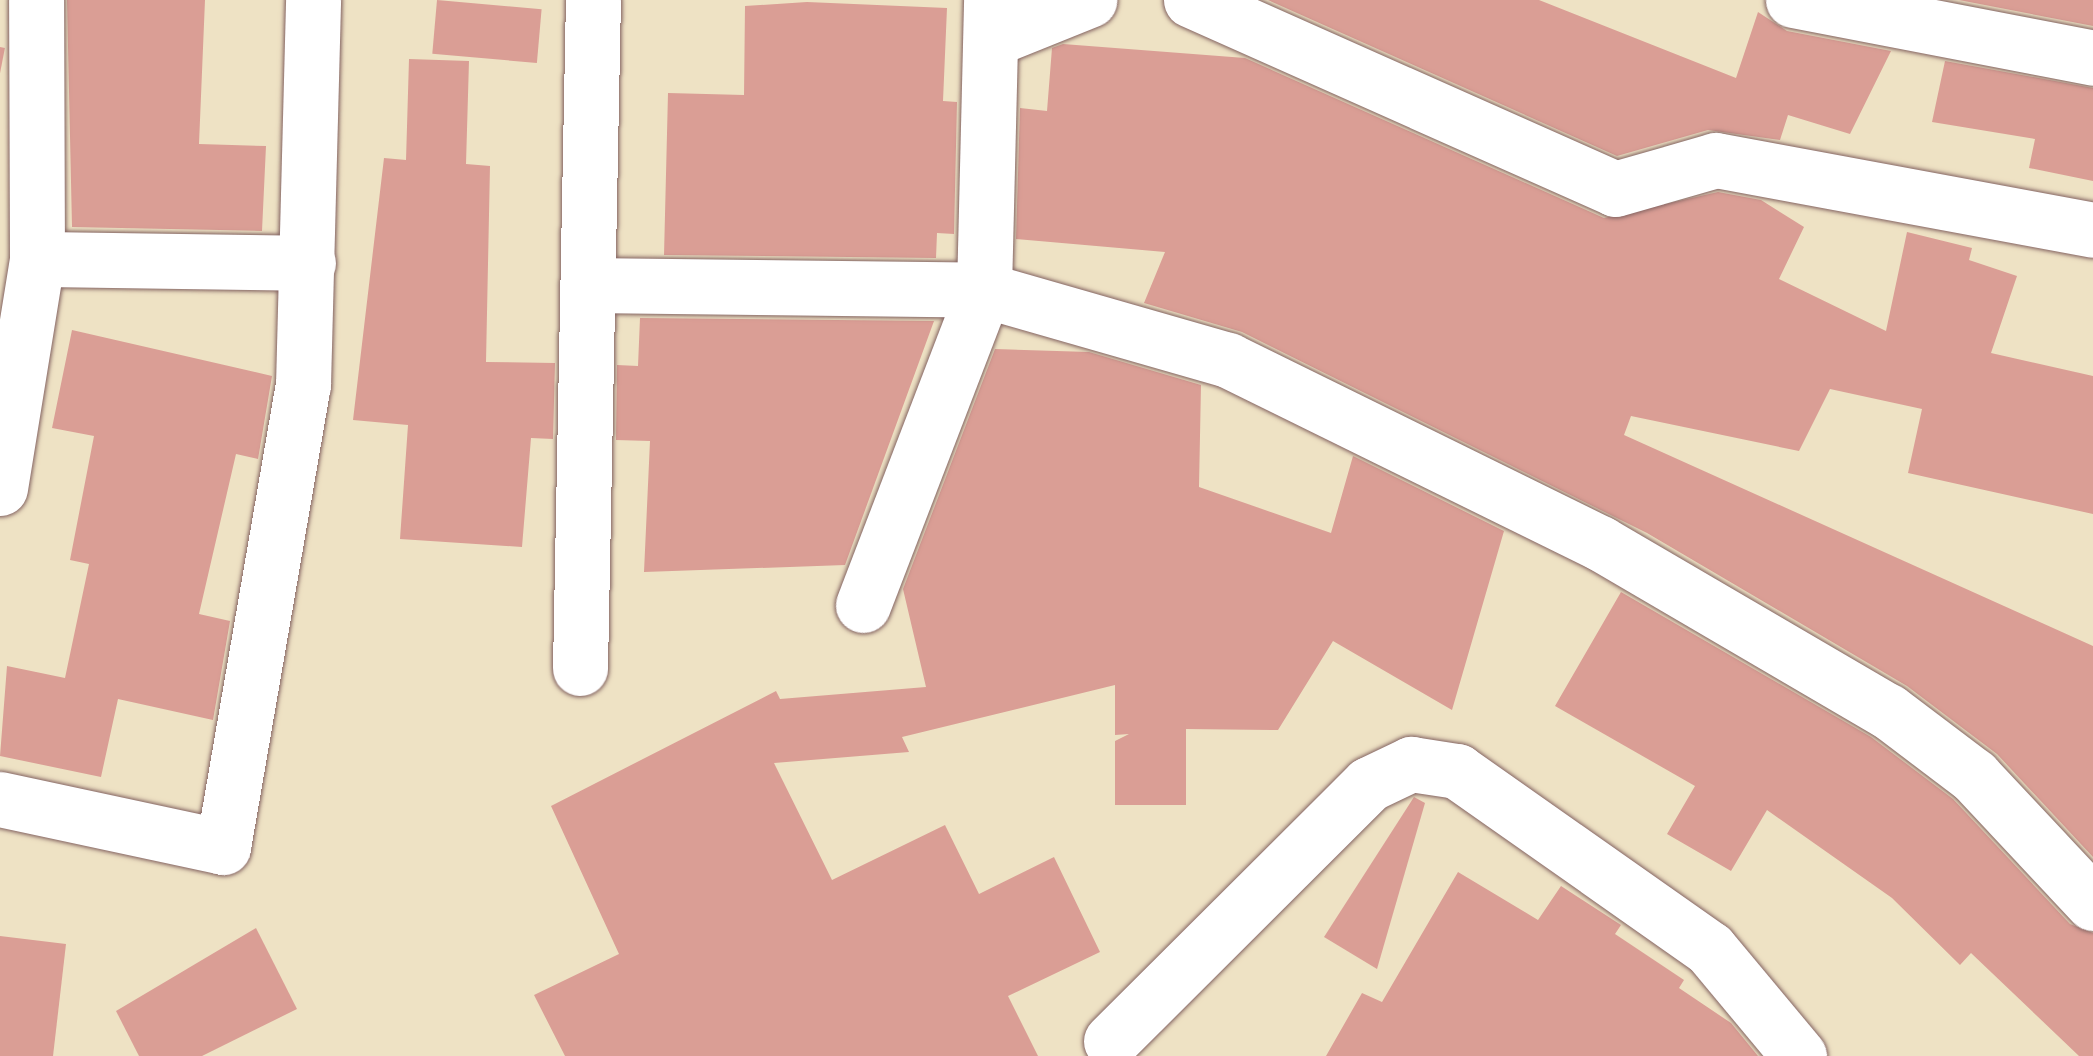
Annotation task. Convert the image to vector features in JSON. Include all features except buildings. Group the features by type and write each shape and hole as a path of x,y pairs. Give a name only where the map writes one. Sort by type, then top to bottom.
{"street":[{"path":"0,488 37,259 36,0"},
{"path":"0,799 223,847 303,385 314,0"},
{"path":"580,668 594,285 592,0"},
{"path":"863,606 984,290 991,19 1090,0"},
{"path":"1190,0 1615,189 1716,160 2093,230"},
{"path":"1793,0 2093,58"},
{"path":"37,259 308,263"},
{"path":"594,285 984,290 1228,360 1600,543 1888,710 1974,776 2093,904"},
{"path":"1113,1051 1369,784 1411,764 1457,770 1710,949 1799,1056"}]}
